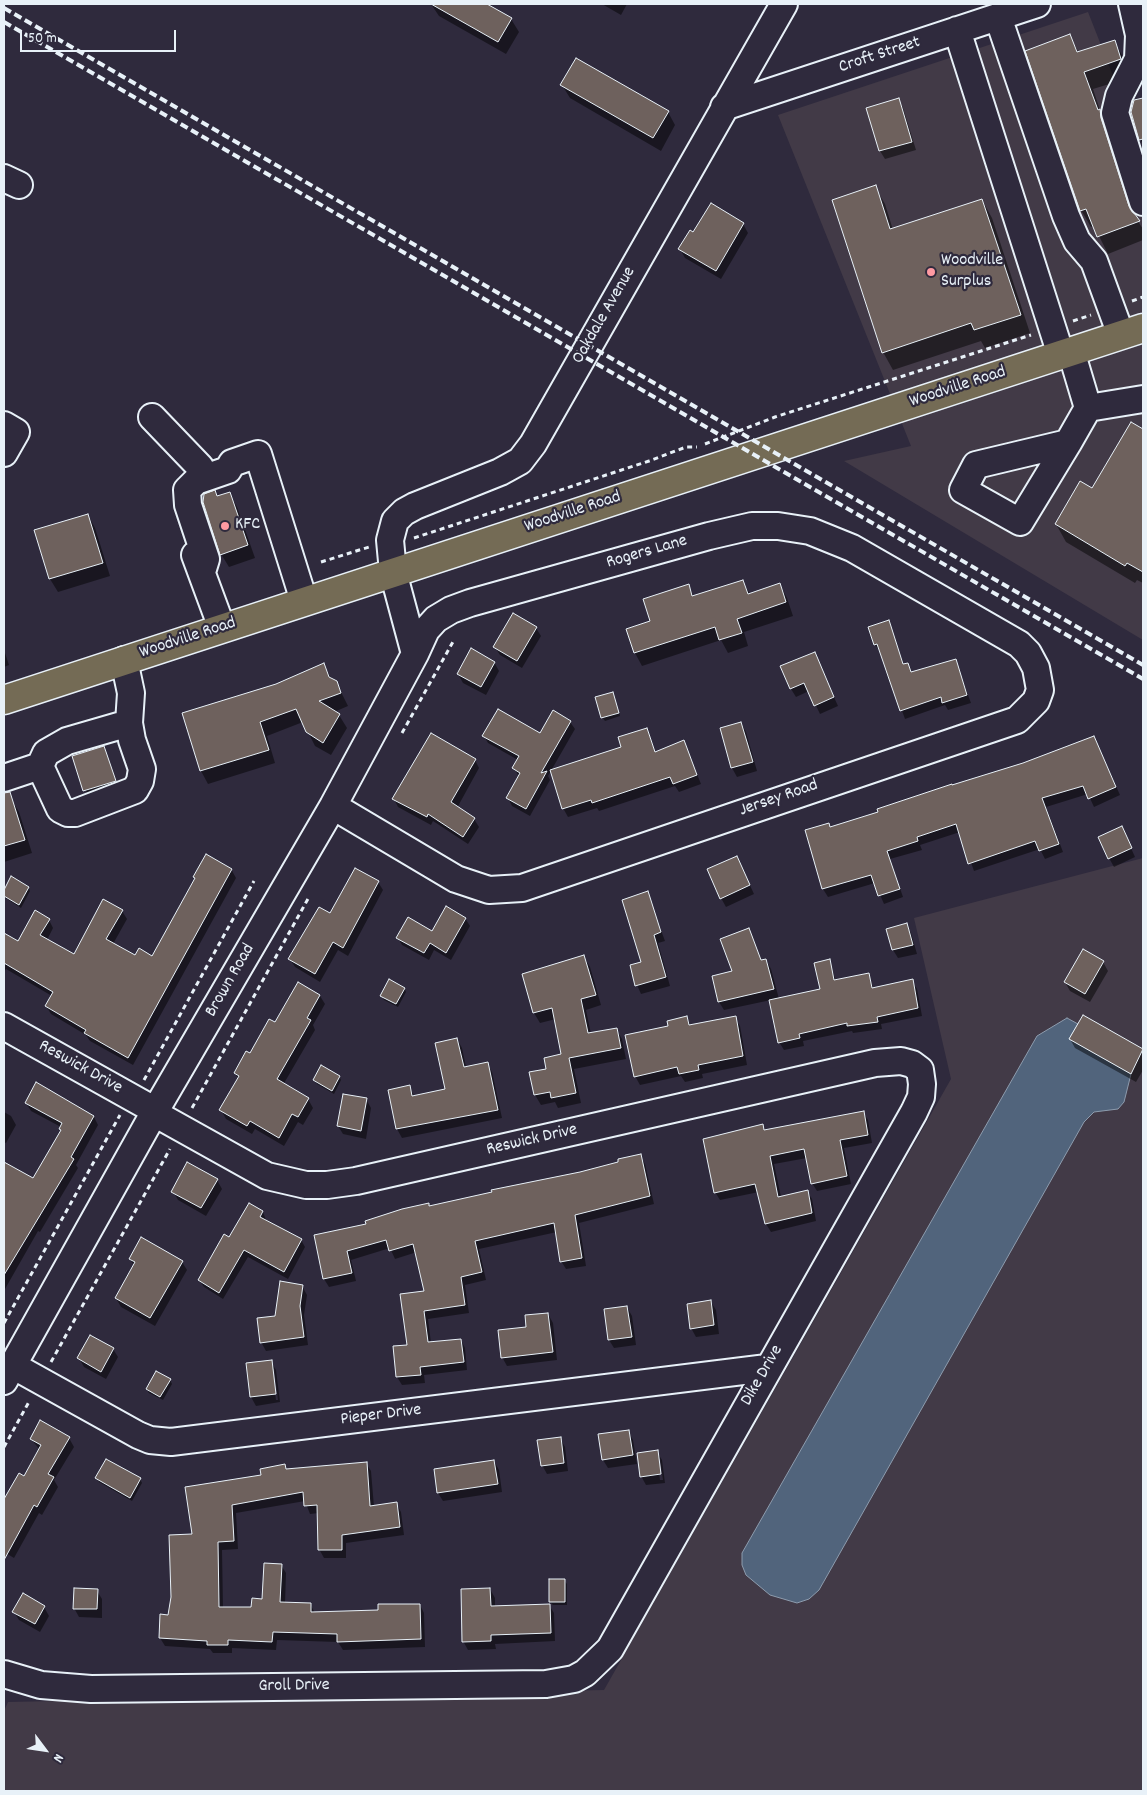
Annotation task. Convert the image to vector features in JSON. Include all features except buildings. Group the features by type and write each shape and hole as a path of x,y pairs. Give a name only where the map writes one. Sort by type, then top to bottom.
{"main road":[{"name":"Woodville Road","path":"4,700 1132,331"}],"street":[{"name":"Oakdale Avenue","path":"393,572 390,543 391,530 395,521 404,512 500,472 520,461 533,444 784,4"},
{"name":"Croft Street","path":"724,107 1037,4"},
{"path":"1132,4 1139,35 1138,60 1119,96 1115,114 1143,202"},
{"path":"998,17 1066,216 1077,241 1094,261 1112,308 1132,331"},
{"path":"956,30 1052,328 1066,353 1088,408"},
{"path":"1088,408 1143,400"},
{"path":"1068,443 1088,408"},
{"path":"152,417 200,466"},
{"path":"4,425 16,432 4,453"},
{"path":"202,572 206,560 188,505 187,490 196,481 228,470 232,463 258,454 304,601"},
{"path":"222,628 175,499 177,484 189,471 200,466 226,460 232,463"},
{"name":"Rogers Lane","path":"415,654 426,630 436,619 451,610 709,536 752,526 778,526 810,531 852,548 896,573"},
{"path":"393,572 415,654"},
{"name":"Jersey Road","path":"333,806 456,879 489,890 522,888 778,799 992,729 1017,720 1028,711 1036,702 1040,690 1040,679 1028,653 1019,644 896,573"},
{"name":"Brown Road","path":"8,1373 155,1112 333,806 415,654"},
{"path":"40,766 60,809 68,813 75,813 135,790 140,781 142,769 132,740 129,723 131,693 124,660"},
{"path":"4,778 40,766 46,753 67,741 129,723"},
{"name":"Reswick Drive","path":"4,1026 132,1097 267,1176 306,1185 327,1185 356,1181 875,1063 901,1061 912,1064 920,1070"},
{"name":"Dike Drive","path":"585,1673 610,1648 767,1368 914,1112 921,1097 920,1070"},
{"name":"Pieper Drive","path":"8,1373 51,1369 138,1435 150,1440 171,1442 767,1368"},
{"name":"Groll Drive","path":"4,1674 40,1685 91,1690 546,1684 574,1679 585,1673"}],"path":[{"path":"321,562 375,545 415,537 649,461 686,446 696,447 775,417 788,415 1143,297"},
{"path":"397,741 454,640"},
{"path":"4,1323 121,1112 143,1082 254,881"},
{"path":"188,1116 310,895"},
{"path":"192,1108 201,1113"},
{"path":"4,1447 51,1369 173,1142"}],"shaded area":[{"path":"1088,12 1143,152 1143,640 844,461 911,446 778,115"},
{"path":"1143,858 1143,1791 4,1791 4,1711 8,1702 604,1690 951,1079 914,918"}],"water":[{"path":"1067,1018 1078,1024 1069,1039 1131,1074 1124,1102 1118,1109 1094,1112 1084,1122 819,1590 809,1599 797,1603 770,1595 746,1575 742,1565 742,1553 1037,1036"}],"railway":[{"path":"4,8 1143,665"},
{"path":"4,22 1143,679"}],"place":[{"name":"Woodville Surplus","path":"931,272"},
{"name":"KFC","path":"225,526"}]}
